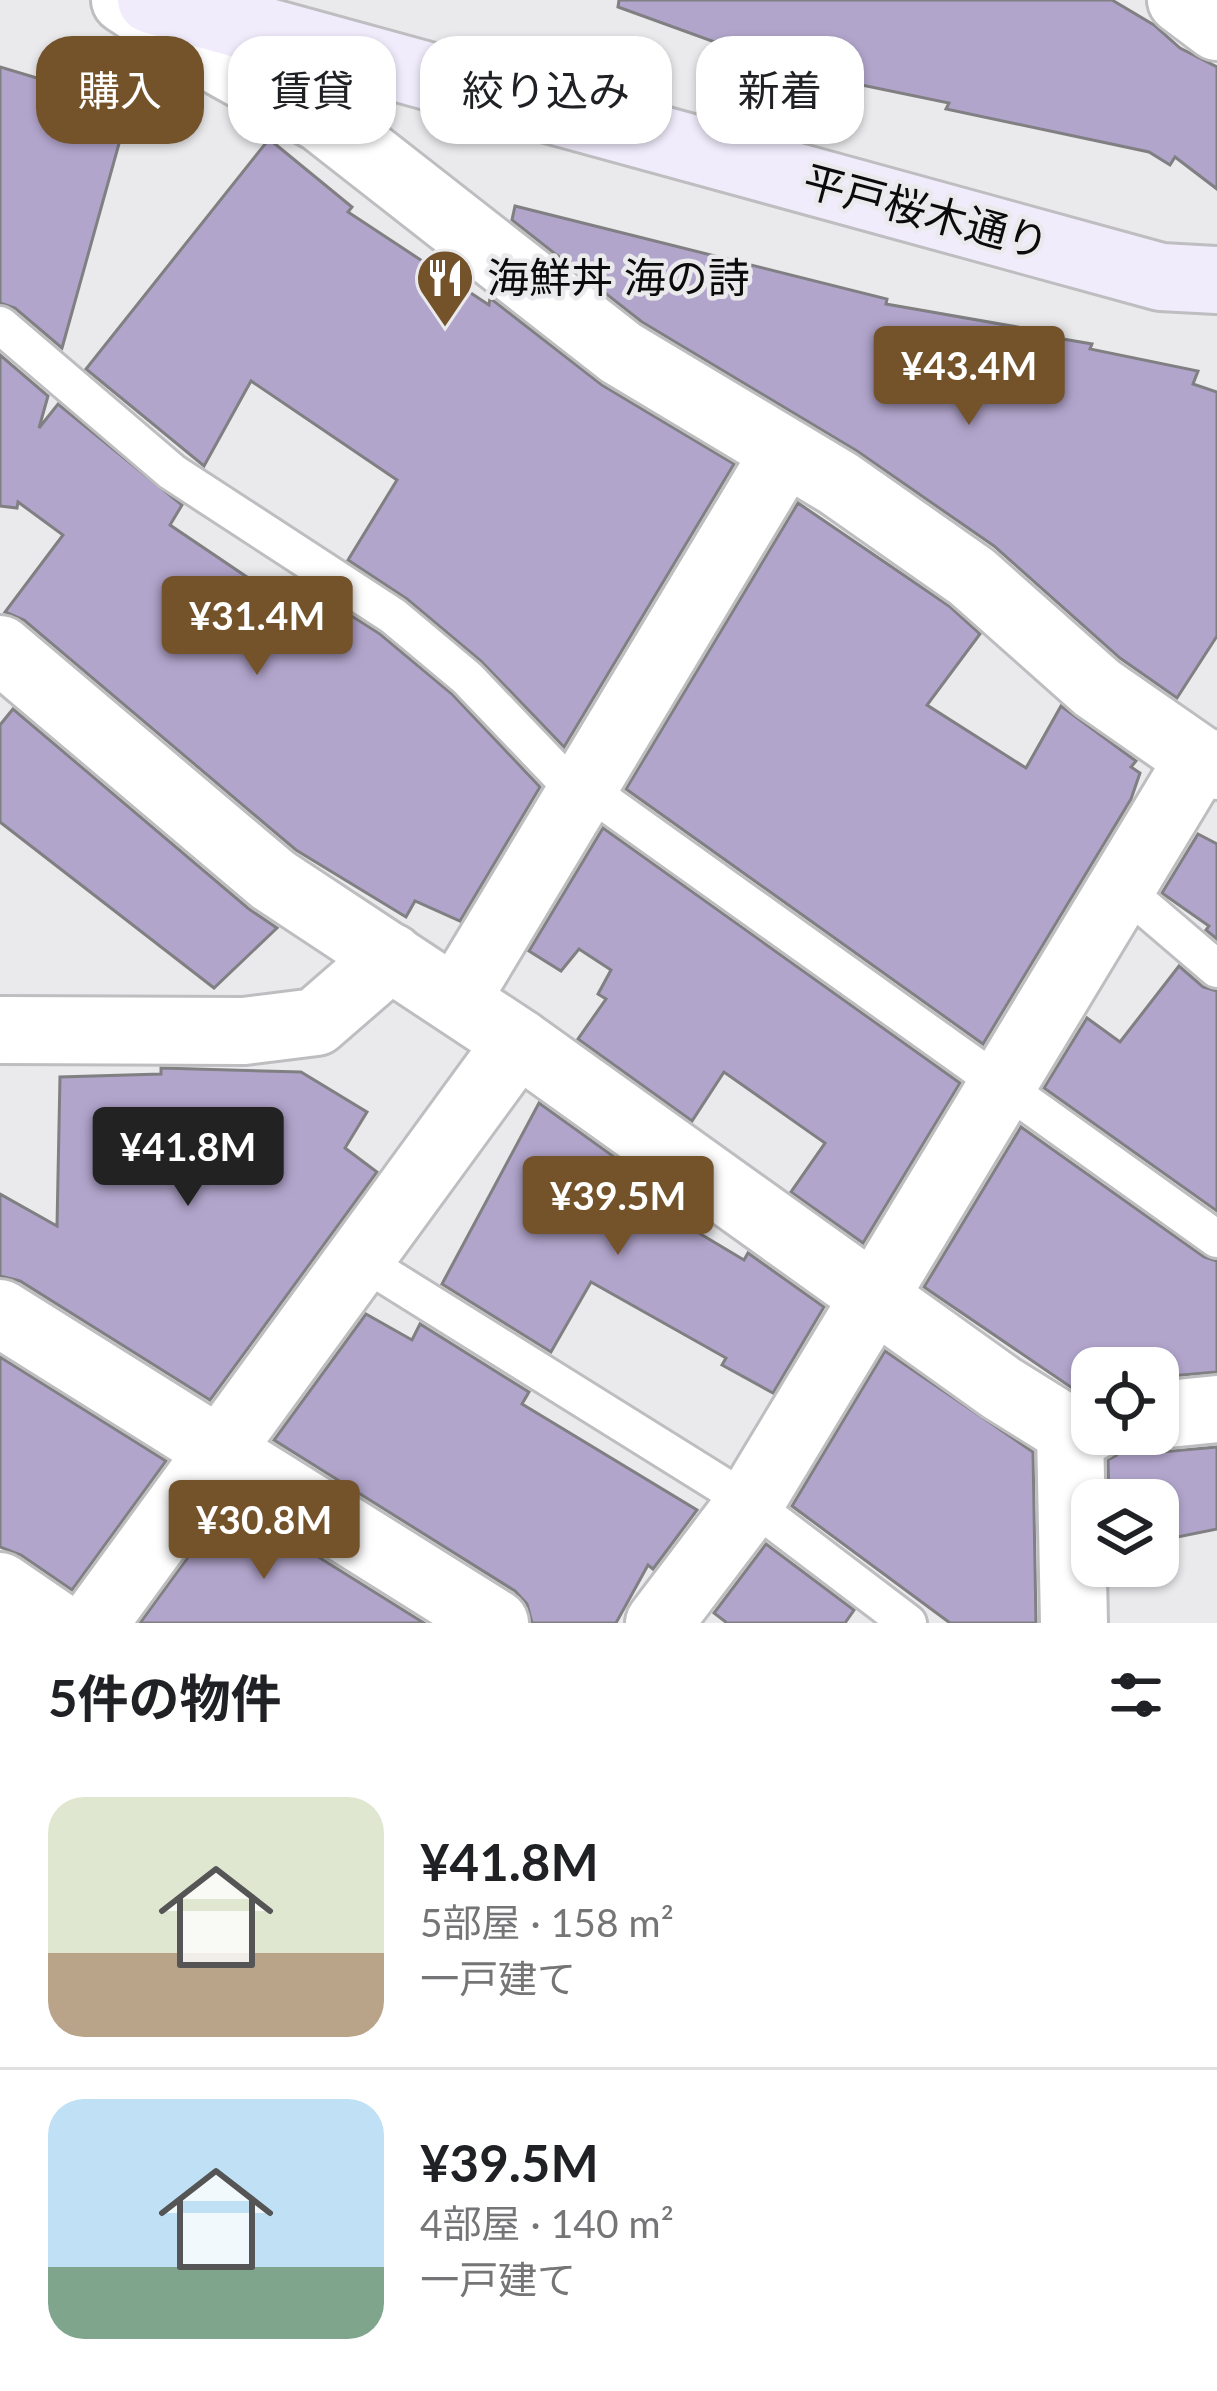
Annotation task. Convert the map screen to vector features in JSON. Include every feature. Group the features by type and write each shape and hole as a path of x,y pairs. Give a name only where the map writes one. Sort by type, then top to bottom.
{"main road":[{"name":"平戸桜木通り","path":"151,0 1161,277 1217,280"}],"street":[{"path":"125,0 215,59 322,119 620,353 838,483 972,578 1097,688 1208,762 1121,886 750,1503 659,1623"},
{"path":"1181,0 1217,27"},
{"path":"456,1000 785,452"},
{"path":"0,649 273,880 518,1042 1001,1388 1071,1424"},
{"path":"0,1030 244,1031 316,1022 391,957"},
{"path":"94,1623 518,1042"},
{"path":"0,1313 495,1623"},
{"path":"1179,1413 1217,1408"},
{"path":"1074,1623 1080,1455"},
{"path":"0,1586 53,1623"}],"lane":[{"path":"0,325 172,472 393,616 467,678 581,791 1217,1238"},
{"path":"1121,886 1217,969"},
{"path":"359,1259 750,1503 908,1623"}],"building":[{"path":"619,0 1112,0 1154,25 1180,48 1217,67 1217,189 1175,157 1170,165 1149,152 946,109 949,103 864,85 864,36 698,36 618,7"},
{"path":"0,67 36,78 36,144 119,144 62,348 15,308 0,303"},
{"path":"265,144 275,144 352,207 348,212 489,305 490,298 602,385 734,464 564,747 481,661 407,599 348,560 397,480 251,381 204,466 86,369"},
{"path":"515,206 887,299 886,304 1023,328 1022,332 1092,344 1090,349 1198,371 1193,384 1217,392 1217,636 1177,698 1120,658 994,546 857,451 642,322 512,220"},
{"path":"0,355 48,396 39,428 58,404 182,505 170,525 312,621 325,599 380,634 452,694 540,787 460,921 415,901 406,917 296,850 24,620 5,612 63,535 18,502 17,508 0,506"},
{"path":"798,503 949,606 980,634 927,705 1026,768 1061,706 1136,761 1131,767 1140,773 1131,799 983,1044 626,789"},
{"path":"13,709 277,928 214,988 0,822 0,725"},
{"path":"603,828 960,1083 863,1243 791,1192 825,1143 724,1072 692,1121 578,1039 606,999 598,994 611,970 579,949 561,971 529,951"},
{"path":"1198,834 1217,844 1217,939 1206,930 1209,926 1162,893"},
{"path":"1179,966 1203,987 1217,991 1217,1211 1044,1088 1087,1018 1120,1042"},
{"path":"161,1068 301,1072 367,1112 345,1148 377,1172 210,1400 20,1281 0,1276 0,1194 57,1226 60,1077 161,1074"},
{"path":"539,1103 652,1184 642,1199 744,1260 748,1253 824,1307 773,1393 722,1365 726,1358 591,1282 551,1352 442,1284"},
{"path":"1021,1127 1204,1257 1217,1261 1217,1372 1179,1375 1179,1347 1071,1347 1071,1387 924,1287"},
{"path":"366,1314 412,1340 420,1324 529,1392 522,1404 697,1510 653,1569 648,1565 616,1623 532,1623 527,1604 515,1591 274,1440"},
{"path":"885,1351 1033,1452 1036,1623 950,1623 792,1506"},
{"path":"0,1357 166,1461 72,1590 21,1555 0,1547"},
{"path":"1217,1447 1217,1529 1179,1537 1179,1479 1108,1479 1108,1460 1117,1455 1179,1455 1179,1450"},
{"path":"229,1501 424,1623 140,1623"},
{"path":"766,1544 854,1610 845,1623 727,1623 714,1613"}],"place":[{"name":"海鮮丼 海の詩","path":"445,329"}]}
